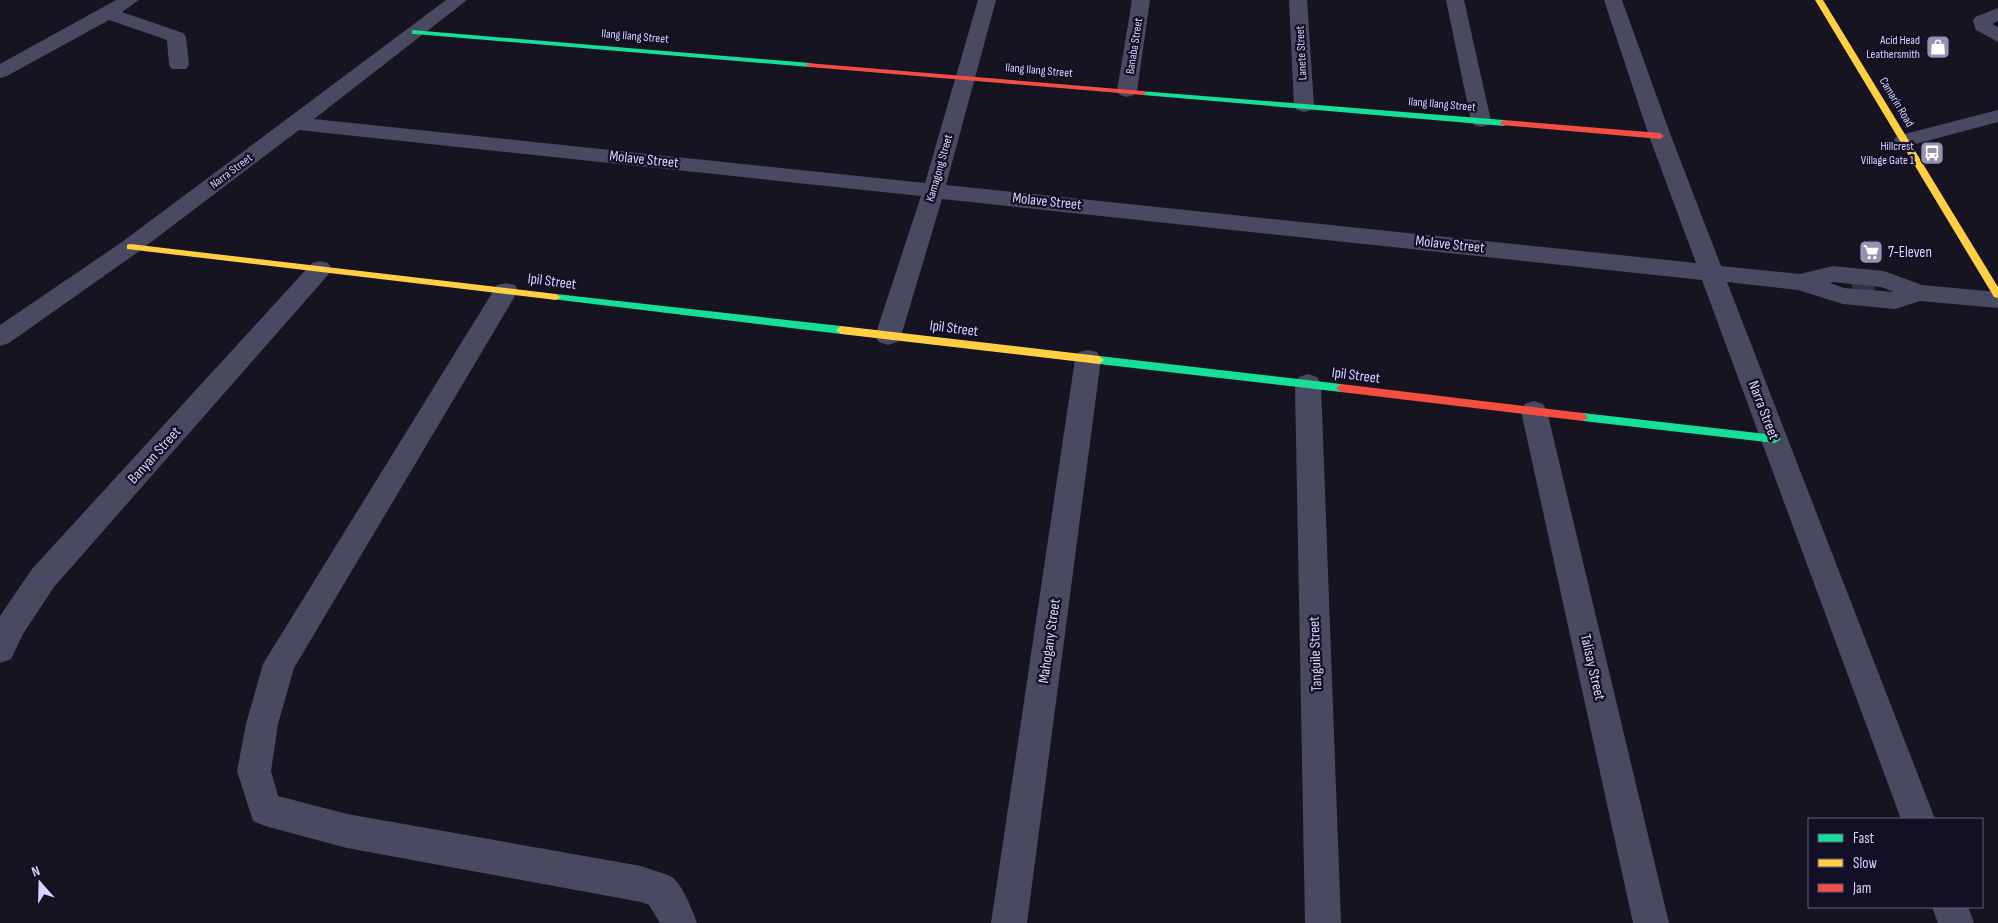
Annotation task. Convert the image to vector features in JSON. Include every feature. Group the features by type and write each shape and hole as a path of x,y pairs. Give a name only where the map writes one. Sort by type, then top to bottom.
{"street":[{"path":"0,72 130,0"},
{"name":"Narra Street","path":"0,337 130,247 458,0"},
{"name":"Kamagong Street","path":"888,336 934,189 987,0"},
{"name":"Banaba Street","path":"1127,91 1141,0"},
{"name":"Lanete Street","path":"1298,0 1304,106"},
{"path":"1455,0 1481,121"},
{"name":"Narra Street","path":"1613,0 1660,136 1918,818"},
{"name":"Camarin Road","path":"1820,0 1998,295"},
{"path":"108,13 176,37 179,65"},
{"path":"1998,14 1982,21 1983,26 1998,36"},
{"name":"Ilang Ilang Street","path":"415,32 1660,136"},
{"path":"1904,141 1998,116"},
{"name":"Molave Street","path":"294,123 1711,272 1800,282 1843,296 1895,301 1919,293 1998,300"},
{"name":"Ipil Street","path":"130,247 1775,439"},
{"name":"Banyan Street","path":"0,649 11,624 43,578 320,269"},
{"path":"506,291 278,664 262,724 254,771 265,808 346,831 641,884 661,891 679,923"},
{"name":"Mahogany Street","path":"1009,923 1088,359"},
{"name":"Tanguile Street","path":"1308,384 1323,923"},
{"name":"Talisay Street","path":"1534,411 1651,923"},
{"path":"1950,908 1956,923"}],"building":[{"path":"1850,282 1873,285 1878,294 1854,291"}],"traffic: fast":[{"path":"415,32 810,65"},
{"path":"1143,93 1504,123"},
{"path":"556,297 841,330"},
{"path":"1099,360 1341,388"},
{"path":"1583,417 1775,439"}],"traffic: slow":[{"path":"1819,0 1998,295"},
{"path":"130,247 556,297"},
{"path":"841,330 1099,360"}],"traffic: jam":[{"path":"810,65 1143,93"},
{"path":"1504,123 1660,136"},
{"path":"1341,388 1583,417"}],"place":[{"name":"Acid Head Leathersmith","path":"1938,47"},
{"name":"Hillcrest Village Gate 1","path":"1932,153"},
{"name":"7-Eleven","path":"1871,252"}]}
